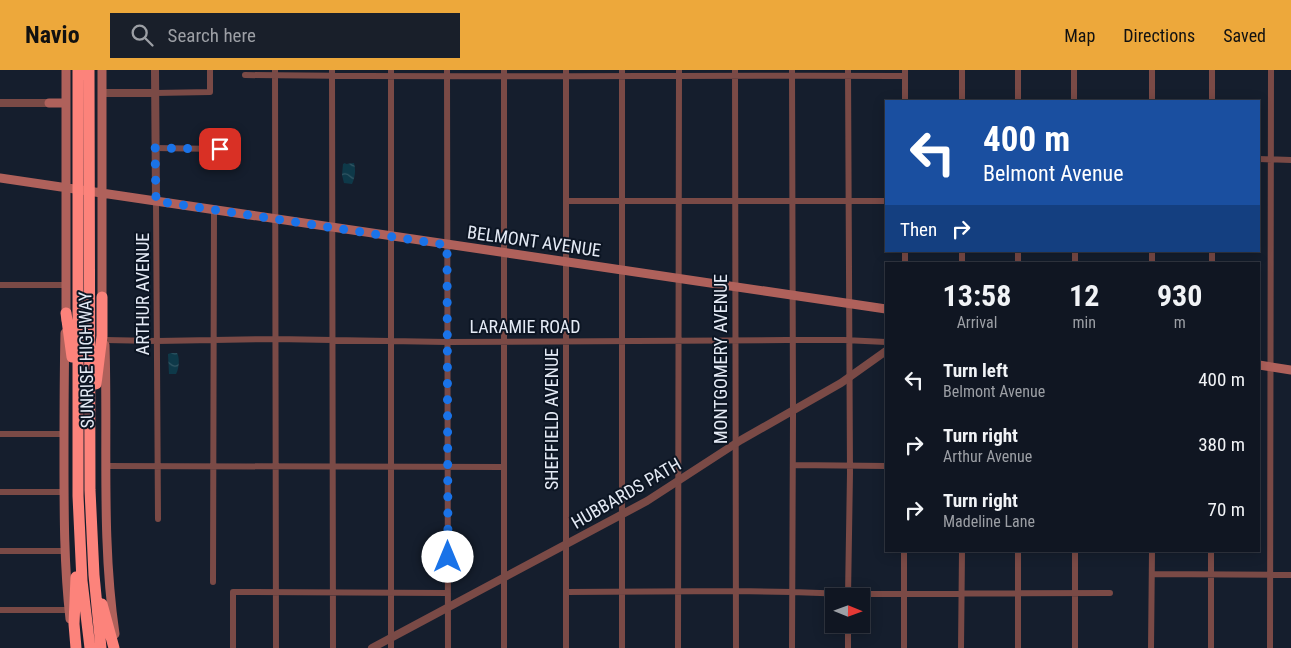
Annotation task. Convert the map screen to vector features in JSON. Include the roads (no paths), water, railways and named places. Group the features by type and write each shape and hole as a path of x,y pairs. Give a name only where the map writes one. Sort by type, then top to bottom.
{"highway":[{"name":"SUNRISE HIGHWAY","path":"78,70 80,538 82,581 90,648"},
{"name":"SUNRISE HIGHWAY","path":"90,70 90,441 92,546 101,648"},
{"path":"90,441 101,342 102,297"},
{"path":"66,313 70,333 78,421"},
{"path":"75,648 76,569 80,538"},
{"path":"92,546 104,612 116,648"}],"main road":[{"name":"SUNRISE HIGHWAY","path":"66,70 64,492 69,610 75,648"},
{"name":"SUNRISE HIGHWAY","path":"102,70 102,297 105,340 107,554 116,648"},
{"path":"49,103 66,103"},
{"name":"BELMONT AVENUE","path":"0,178 885,309"},
{"path":"1260,365 1291,370"}],"street":[{"name":"ARTHUR AVENUE","path":"155,70 158,519"},
{"path":"102,92 210,92 210,70"},
{"path":"962,70 962,100"},
{"path":"1018,70 1018,100"},
{"path":"1074,70 1074,100"},
{"path":"1152,70 1152,100"},
{"path":"1212,70 1212,100"},
{"path":"1270,648 1271,70"},
{"path":"275,73 276,648"},
{"path":"245,75 275,73 905,73 905,100"},
{"path":"332,73 333,648"},
{"path":"391,73 391,648"},
{"path":"447,73 448,648"},
{"path":"504,73 504,648"},
{"name":"SHEFFIELD AVENUE","path":"566,73 566,648"},
{"path":"622,73 622,648"},
{"path":"678,648 679,73"},
{"name":"MONTGOMERY AVENUE","path":"736,73 736,648"},
{"path":"792,73 792,648"},
{"path":"848,73 848,588"},
{"path":"0,103 49,103"},
{"path":"155,148 220,149"},
{"path":"1260,158 1291,160"},
{"path":"566,201 885,202"},
{"path":"213,582 214,210"},
{"path":"0,285 66,285"},
{"name":"LARAMIE ROAD","path":"105,340 333,339 447,342 504,340 849,340 885,342"},
{"name":"HUBBARDS PATH","path":"372,648 657,496 736,444 849,378 885,352"},
{"path":"0,434 64,434"},
{"path":"793,465 885,466"},
{"path":"105,466 504,467"},
{"path":"0,492 64,492"},
{"path":"0,551 65,551"},
{"path":"904,552 904,648"},
{"path":"961,648 962,552"},
{"path":"1018,552 1018,648"},
{"path":"1075,552 1075,648"},
{"path":"1151,648 1152,552"},
{"path":"1211,552 1211,648"},
{"path":"1152,574 1291,575"},
{"path":"566,592 736,591 825,594"},
{"path":"233,648 233,592 448,592"},
{"path":"870,595 1110,593"},
{"path":"0,610 69,610"},
{"path":"848,633 848,648"}],"water":[{"path":"354,163 355,174 352,184 344,183 342,175 343,164"},
{"path":"177,353 178,355 179,364 176,374 169,374 168,354"}]}
